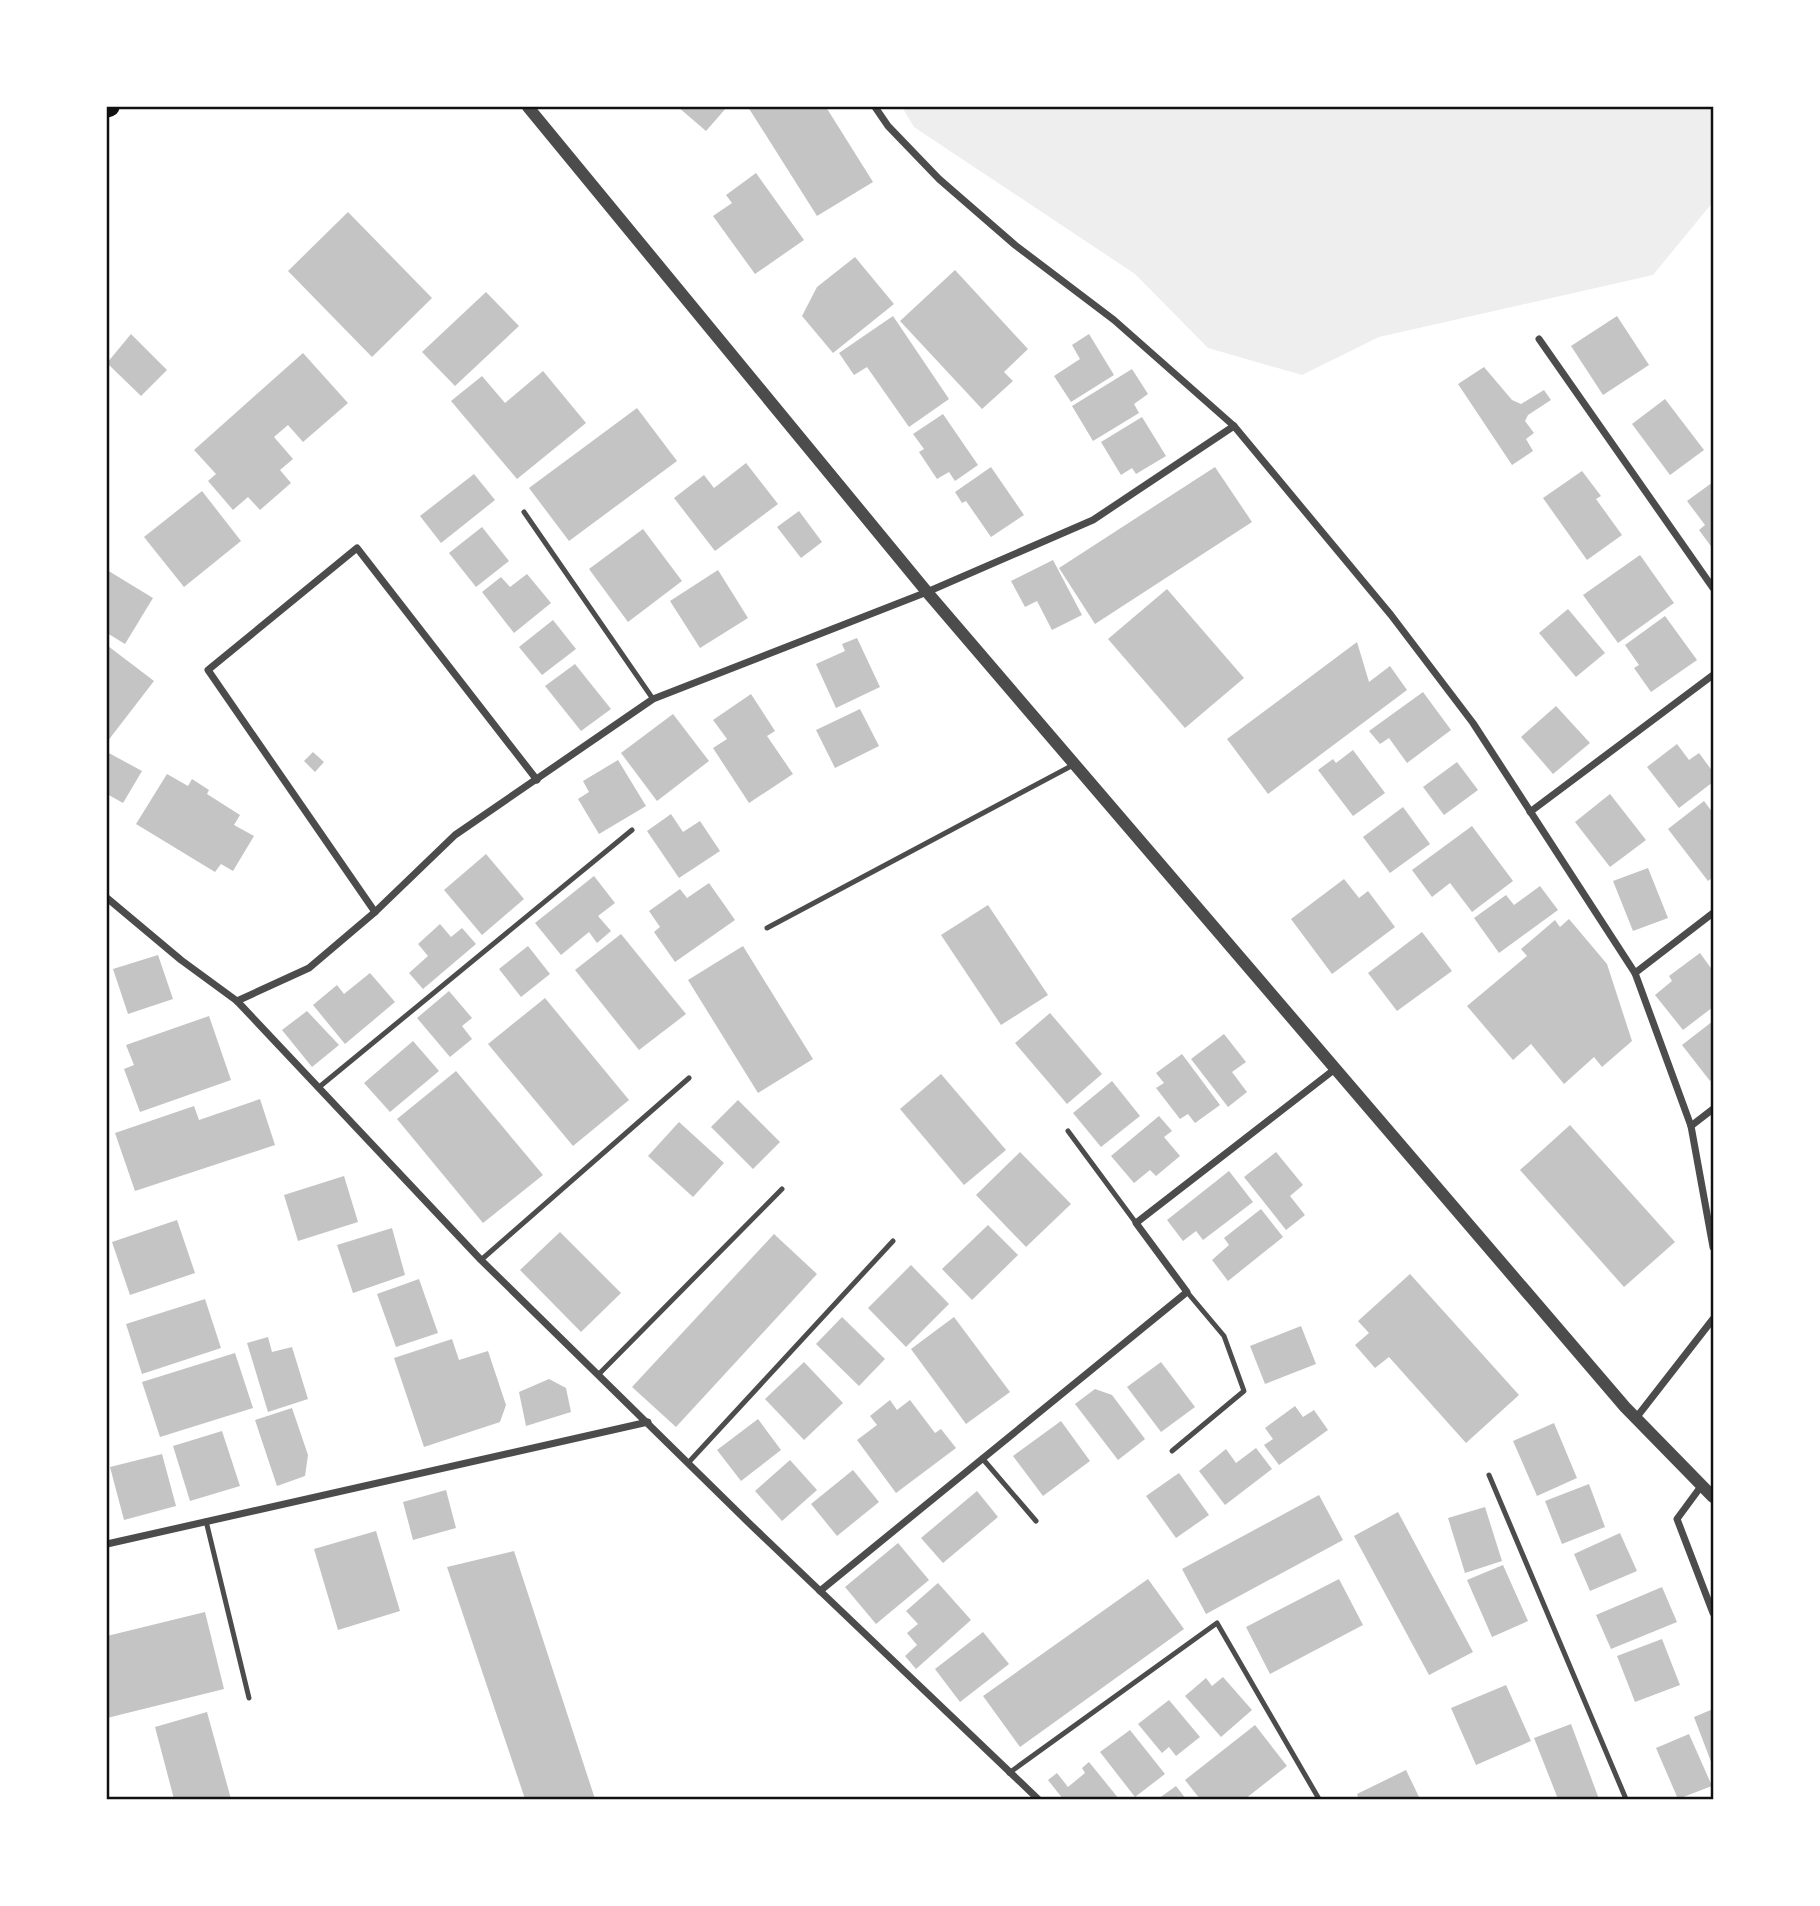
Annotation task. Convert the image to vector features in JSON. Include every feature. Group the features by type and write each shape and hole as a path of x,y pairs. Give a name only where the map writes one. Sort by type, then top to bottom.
{"street":[{"path":"528,107 927,592 1636,1418 1713,1496"},
{"path":"875,107 888,126 939,179 1015,245 1114,320 1234,426 1391,615 1473,723 1635,973 1691,1126 1713,1247"},
{"path":"1539,339 1713,588"},
{"path":"237,1001 309,968 375,912 455,835 653,699 927,592 1093,520 1234,426"},
{"path":"375,912 208,670 357,548 537,780"},
{"path":"1530,812 1713,675"},
{"path":"107,898 181,960 237,1001 481,1260 820,1591 1038,1799"},
{"path":"1635,973 1713,913"},
{"path":"820,1591 1187,1292 1136,1223 1335,1069"},
{"path":"1691,1126 1713,1109"},
{"path":"1636,1418 1713,1319"},
{"path":"107,1544 648,1422"},
{"path":"1702,1485 1677,1519 1713,1613"}],"lane":[{"path":"524,512 653,699"},
{"path":"767,928 1075,764"},
{"path":"318,1088 632,830"},
{"path":"481,1260 689,1078"},
{"path":"1068,1131 1136,1223"},
{"path":"599,1374 782,1189"},
{"path":"688,1463 893,1241"},
{"path":"1172,1451 1244,1391 1224,1336 1187,1292"},
{"path":"982,1458 1036,1521"},
{"path":"1489,1475 1626,1799"},
{"path":"206,1521 249,1698"},
{"path":"1009,1773 1217,1623 1319,1799"}],"shaded area":[{"path":"902,107 1713,107 1713,202 1653,275 1379,337 1302,375 1208,348 1135,274 914,127"}],"building":[{"path":"678,107 727,107 706,131"},
{"path":"748,107 826,107 873,182 817,216"},
{"path":"756,173 804,240 755,274 713,216 732,203 726,195"},
{"path":"348,212 432,298 372,357 288,271"},
{"path":"855,257 894,304 833,353 802,316 817,287"},
{"path":"955,270 1028,349 1004,372 1013,381 982,409 900,321"},
{"path":"486,292 519,326 455,386 422,352"},
{"path":"893,316 949,399 909,427 867,367 854,375 839,353"},
{"path":"1617,316 1649,365 1603,395 1571,346"},
{"path":"131,334 167,370 141,396 107,363"},
{"path":"1089,334 1114,375 1071,402 1054,376 1080,359 1072,345"},
{"path":"303,353 348,403 303,442 288,425 274,437 293,459 280,470 291,483 260,510 248,497 233,510 208,481 216,474 194,450"},
{"path":"1484,367 1512,400 1521,404 1544,390 1551,400 1528,415 1525,421 1534,433 1526,439 1533,451 1512,465 1458,384"},
{"path":"1132,369 1148,394 1134,404 1139,413 1093,441 1072,406"},
{"path":"543,371 586,423 517,479 451,401 482,376 505,403"},
{"path":"1665,399 1704,450 1670,475 1632,424"},
{"path":"637,408 677,461 569,541 529,488"},
{"path":"943,414 978,465 955,481 949,472 937,479 919,452 924,449 913,434"},
{"path":"1142,417 1166,456 1136,474 1132,468 1121,475 1101,442"},
{"path":"746,463 778,504 715,551 674,498 704,475 714,488"},
{"path":"991,467 1024,515 991,537 966,501 962,503 955,492"},
{"path":"1215,467 1252,522 1095,624 1059,568"},
{"path":"1582,471 1601,496 1596,499 1622,535 1587,560 1543,498"},
{"path":"474,474 495,500 441,543 420,516"},
{"path":"1713,482 1713,549 1699,530 1705,525 1687,501"},
{"path":"202,491 241,541 184,587 144,537"},
{"path":"799,511 822,542 801,558 777,527"},
{"path":"482,527 509,561 476,587 449,553"},
{"path":"643,529 682,581 628,622 589,569"},
{"path":"1640,555 1674,603 1618,643 1583,595"},
{"path":"1053,560 1082,615 1052,630 1037,601 1025,607 1011,581"},
{"path":"107,570 153,598 125,644 107,633"},
{"path":"718,570 748,618 700,648 670,601"},
{"path":"527,574 551,603 514,633 482,592 501,577 510,587"},
{"path":"1167,589 1244,678 1185,728 1108,639"},
{"path":"1568,609 1605,653 1576,677 1539,633"},
{"path":"1665,616 1697,660 1651,692 1634,668 1639,665 1625,645"},
{"path":"553,620 576,649 542,675 519,647"},
{"path":"857,638 880,687 836,708 816,664 845,651 842,644"},
{"path":"1357,642 1369,682 1390,666 1407,690 1268,794 1227,739"},
{"path":"108,646 154,681 107,742 107,648"},
{"path":"575,664 611,709 581,731 545,686"},
{"path":"1423,692 1451,730 1407,763 1389,738 1380,744 1369,731"},
{"path":"751,694 775,731 767,736 793,774 749,803 713,748 727,739 713,720"},
{"path":"1556,706 1590,743 1553,774 1521,737"},
{"path":"860,709 879,746 835,768 816,730"},
{"path":"673,714 709,761 657,801 621,753"},
{"path":"1677,744 1689,760 1699,753 1713,772 1713,782 1679,808 1647,767"},
{"path":"1353,750 1385,793 1353,816 1318,770 1333,759 1336,763"},
{"path":"107,752 142,771 123,803 107,794"},
{"path":"313,752 324,762 315,772 304,761"},
{"path":"618,760 646,806 599,834 578,799 589,792 583,781"},
{"path":"1457,762 1478,790 1444,815 1423,787"},
{"path":"167,774 188,786 192,779 209,790 207,794 240,815 234,825 254,836 233,871 221,864 215,872 136,824"},
{"path":"1610,794 1646,840 1610,867 1575,822"},
{"path":"1704,801 1713,813 1713,877 1708,881 1668,829"},
{"path":"1403,807 1430,844 1390,873 1363,837"},
{"path":"671,814 683,832 700,821 720,851 679,878 647,831"},
{"path":"1472,826 1513,881 1472,912 1450,883 1432,897 1412,870"},
{"path":"486,854 524,899 482,935 444,890"},
{"path":"1648,868 1668,918 1633,931 1613,881"},
{"path":"594,876 615,903 598,916 611,931 597,943 589,932 561,955 535,923"},
{"path":"1344,879 1359,898 1368,891 1395,927 1332,974 1291,919"},
{"path":"709,883 735,920 675,962 654,932 660,927 649,911 680,889 687,898"},
{"path":"1540,886 1558,910 1499,953 1474,918 1506,895 1514,905"},
{"path":"988,905 1048,995 1001,1025 941,935"},
{"path":"1569,919 1607,964 1632,1041 1602,1067 1594,1057 1564,1084 1531,1044 1513,1060 1467,1006 1527,956 1521,949 1555,920 1560,927"},
{"path":"440,924 451,937 462,928 476,944 423,989 409,973 428,956 418,944"},
{"path":"1422,932 1452,971 1397,1011 1368,973"},
{"path":"621,934 686,1014 639,1050 575,970"},
{"path":"528,946 550,974 521,997 499,969"},
{"path":"743,946 813,1059 758,1093 688,980"},
{"path":"1700,953 1713,971 1713,1007 1683,1030 1655,995 1672,981 1669,976"},
{"path":"158,955 173,999 128,1014 113,969"},
{"path":"370,973 395,1002 345,1044 313,1005 337,985 344,994"},
{"path":"449,991 472,1018 462,1026 472,1039 450,1057 417,1018"},
{"path":"545,998 629,1100 573,1146 488,1044"},
{"path":"307,1011 339,1045 312,1067 282,1030"},
{"path":"1050,1013 1102,1074 1067,1104 1015,1043"},
{"path":"209,1016 231,1080 140,1112 124,1069 134,1065 126,1045"},
{"path":"1713,1021 1713,1078 1710,1081 1682,1045"},
{"path":"1224,1034 1246,1062 1232,1072 1247,1092 1228,1107 1191,1059"},
{"path":"413,1041 439,1071 390,1112 364,1083"},
{"path":"1182,1054 1220,1105 1195,1123 1188,1114 1180,1119 1156,1088 1164,1083 1156,1073"},
{"path":"456,1071 543,1175 483,1223 397,1119"},
{"path":"941,1074 1006,1150 964,1185 900,1109"},
{"path":"1112,1081 1140,1116 1101,1147 1073,1113"},
{"path":"260,1099 275,1145 135,1191 115,1133 194,1106 199,1120"},
{"path":"738,1100 780,1142 753,1169 711,1127"},
{"path":"1159,1116 1172,1131 1164,1137 1180,1156 1156,1176 1150,1170 1134,1183 1111,1156"},
{"path":"679,1122 724,1163 693,1197 648,1156"},
{"path":"1570,1125 1675,1242 1624,1287 1520,1170"},
{"path":"1020,1152 1071,1204 1026,1247 976,1195"},
{"path":"1276,1152 1303,1185 1290,1196 1305,1215 1286,1230 1244,1177"},
{"path":"1229,1171 1253,1202 1203,1240 1196,1231 1183,1241 1167,1220"},
{"path":"344,1176 358,1222 298,1241 284,1195"},
{"path":"1261,1209 1283,1237 1228,1281 1212,1260 1229,1245 1224,1238"},
{"path":"177,1220 195,1273 130,1295 112,1242"},
{"path":"988,1225 1018,1255 972,1300 942,1269"},
{"path":"392,1228 405,1275 353,1293 337,1245"},
{"path":"560,1232 621,1293 581,1332 520,1270"},
{"path":"774,1234 817,1274 676,1427 632,1387"},
{"path":"911,1265 949,1304 906,1347 868,1308"},
{"path":"1410,1274 1519,1395 1466,1443 1389,1357 1375,1368 1355,1345 1369,1333 1358,1321"},
{"path":"419,1279 438,1333 396,1347 377,1294"},
{"path":"205,1299 221,1348 142,1374 126,1324"},
{"path":"842,1317 885,1359 859,1386 816,1344"},
{"path":"954,1317 1010,1392 966,1424 911,1349"},
{"path":"1301,1326 1316,1364 1265,1384 1250,1346"},
{"path":"268,1337 272,1352 292,1347 308,1399 268,1412 247,1343"},
{"path":"452,1339 459,1360 488,1351 506,1405 500,1422 424,1447 394,1358"},
{"path":"235,1353 253,1408 160,1437 142,1382"},
{"path":"804,1362 843,1403 804,1440 765,1399"},
{"path":"1161,1362 1195,1407 1161,1432 1127,1387"},
{"path":"549,1379 566,1388 571,1412 526,1426 519,1392"},
{"path":"1095,1389 1112,1395 1145,1439 1118,1460 1075,1404"},
{"path":"890,1400 897,1410 910,1400 935,1433 941,1429 956,1448 896,1493 857,1440 877,1425 870,1416"},
{"path":"1295,1406 1303,1417 1314,1410 1328,1430 1279,1465 1264,1445 1273,1439 1265,1428"},
{"path":"292,1408 308,1455 305,1476 277,1486 255,1420"},
{"path":"758,1419 781,1450 741,1481 717,1450"},
{"path":"1061,1421 1090,1461 1043,1496 1013,1456"},
{"path":"1554,1423 1577,1478 1537,1496 1513,1441"},
{"path":"222,1431 240,1486 190,1501 173,1446"},
{"path":"1256,1448 1272,1469 1225,1505 1199,1471 1226,1449 1236,1463"},
{"path":"162,1454 176,1506 124,1520 110,1467"},
{"path":"790,1460 817,1490 782,1521 755,1491"},
{"path":"853,1470 879,1502 837,1536 811,1504"},
{"path":"1179,1473 1209,1515 1176,1538 1146,1496"},
{"path":"1589,1484 1605,1527 1562,1544 1545,1501"},
{"path":"446,1490 456,1528 413,1540 403,1502"},
{"path":"977,1491 998,1517 943,1563 921,1538"},
{"path":"1319,1495 1343,1540 1206,1614 1182,1569"},
{"path":"1485,1507 1502,1561 1465,1573 1448,1518"},
{"path":"1398,1512 1473,1652 1429,1675 1354,1536"},
{"path":"376,1531 400,1611 338,1630 314,1549"},
{"path":"1620,1533 1637,1571 1590,1591 1574,1554"},
{"path":"898,1543 929,1580 876,1624 845,1587"},
{"path":"514,1551 595,1799 525,1799 447,1567"},
{"path":"1503,1565 1528,1621 1492,1637 1467,1580"},
{"path":"1148,1579 1184,1629 1020,1747 983,1696"},
{"path":"1339,1579 1363,1625 1270,1674 1246,1627"},
{"path":"938,1583 971,1620 916,1669 905,1656 917,1645 907,1633 918,1624 906,1611"},
{"path":"1662,1587 1677,1622 1611,1649 1596,1615"},
{"path":"205,1612 224,1689 107,1718 107,1636"},
{"path":"983,1632 1009,1664 960,1702 935,1669"},
{"path":"1662,1639 1680,1685 1635,1702 1617,1656"},
{"path":"1223,1677 1252,1710 1221,1737 1185,1696 1206,1678 1212,1686"},
{"path":"1506,1685 1531,1741 1476,1765 1451,1708"},
{"path":"1169,1700 1200,1737 1176,1756 1169,1747 1162,1753 1138,1724"},
{"path":"1713,1709 1713,1767 1694,1717"},
{"path":"207,1712 231,1799 174,1799 155,1727"},
{"path":"1571,1724 1599,1799 1558,1799 1534,1738"},
{"path":"1255,1725 1287,1766 1245,1799 1200,1799 1185,1780"},
{"path":"1130,1730 1165,1774 1135,1797 1100,1752"},
{"path":"1689,1734 1712,1786 1678,1799 1656,1748"},
{"path":"1089,1762 1119,1799 1063,1799 1048,1780 1057,1773 1068,1787 1085,1773 1082,1768"},
{"path":"1406,1770 1420,1799 1359,1799 1357,1794"},
{"path":"1176,1786 1186,1799 1158,1799"}]}
